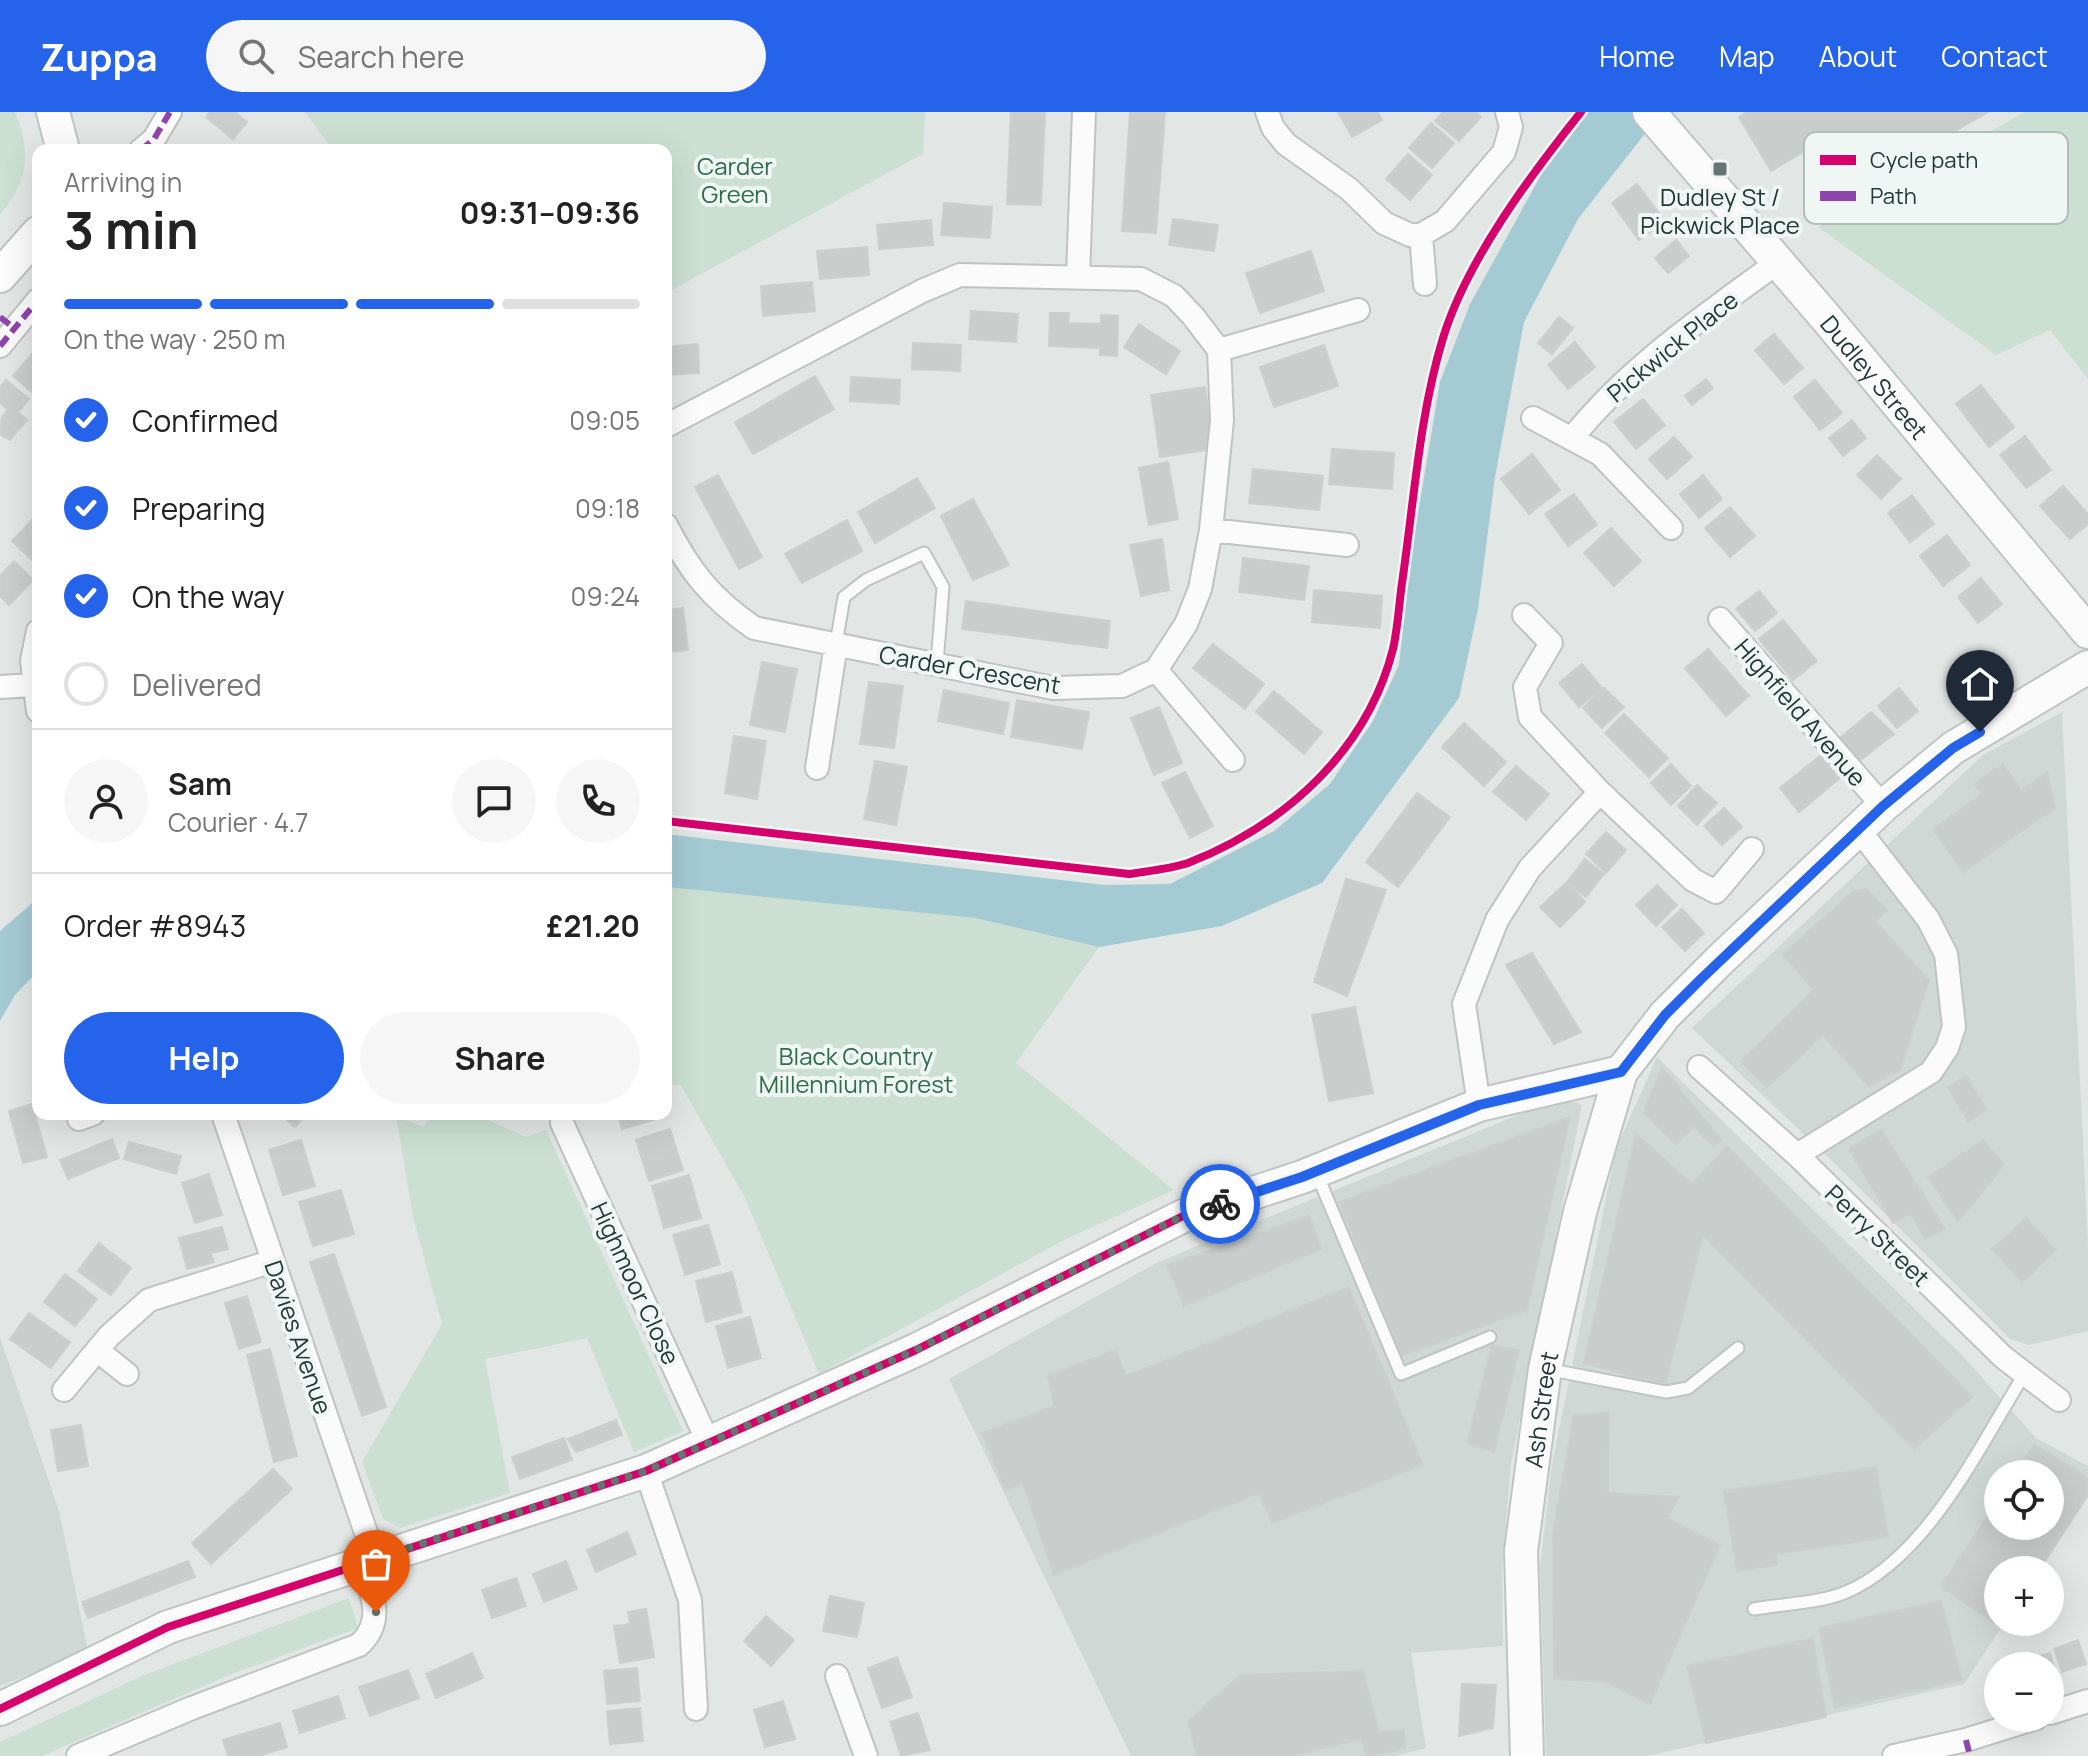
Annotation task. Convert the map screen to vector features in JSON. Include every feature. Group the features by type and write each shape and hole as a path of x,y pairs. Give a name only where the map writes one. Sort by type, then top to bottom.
{"street":[{"path":"53,112 61,144"},
{"path":"148,144 170,112"},
{"path":"1078,277 1084,112"},
{"path":"1267,112 1273,128 1286,144 1349,189 1384,223 1398,232 1421,235 1451,215 1504,152 1511,127 1507,112"},
{"name":"Dudley Street","path":"1654,118 2088,632"},
{"path":"1421,235 1425,284"},
{"path":"0,276 32,240"},
{"name":"Pickwick Place","path":"1573,437 1594,410 1661,349 1778,262"},
{"path":"672,423 922,291 960,275 1141,279 1174,296 1219,350 1222,420 1211,530 1200,589 1186,624 1156,670 1233,760"},
{"path":"5,330 32,305"},
{"path":"1219,350 1358,310"},
{"path":"1533,418 1600,454 1671,528"},
{"path":"1211,530 1347,545"},
{"name":"Carder Crescent","path":"672,537 682,556 718,602 754,628 1053,688 1122,686 1156,670"},
{"path":"1524,615 1551,643 1525,687 1530,717 1600,792 1693,880 1716,892 1752,849"},
{"name":"Highfield Avenue","path":"1720,619 1883,806"},
{"path":"817,768 836,644"},
{"path":"0,687 32,685 32,661"},
{"path":"0,1709 168,1627 646,1471 916,1350 1183,1216 1316,1172 1479,1105 1621,1072 1665,1015 1883,806 1953,748 2088,667"},
{"path":"1479,1105 1464,1004 1497,920 1522,881 1600,792"},
{"path":"1797,1155 1931,1072 1947,1048 1954,1027 1946,954 1928,919 1859,830"},
{"name":"Perry Street","path":"1699,1067 1797,1155 2003,1357 2059,1400"},
{"name":"Ash Street","path":"1522,1755 1521,1551 1545,1369 1580,1212 1621,1072"},
{"name":"Davies Avenue","path":"78,1756 192,1708 359,1645 368,1638 375,1620 368,1561 225,1120"},
{"name":"Highmoor Close","path":"562,1123 709,1444"},
{"path":"64,1390 128,1317 149,1300 273,1261"},
{"path":"97,1350 127,1374"},
{"path":"646,1471 690,1600 696,1709"},
{"path":"837,1676 866,1756"},
{"path":"2064,1709 2088,1701"},
{"path":"1894,1756 1968,1748 2004,1732"}],"lane":[{"path":"836,644 844,597 866,580 924,553 943,587 937,664"},
{"path":"1316,1172 1401,1374 1490,1337"},
{"path":"1545,1369 1666,1392 1688,1388 1738,1348"},
{"path":"1754,1609 1843,1594 1889,1569 1942,1506 2025,1373"}],"shaded area":[{"path":"2062,712 2088,1245 2088,1331 2029,1345 2010,1339 1833,1162 1692,1028 1983,755"},
{"path":"1657,1057 1962,1355 2036,1438 2088,1466 2088,1497 2064,1533 2064,1460 1984,1460 1984,1540 2059,1540 2048,1556 1984,1556 1984,1636 1996,1636 1964,1684 1647,1756 1546,1756 1540,1568 1552,1464 1616,1149"},
{"path":"1562,1097 1582,1105 1511,1464 1502,1568 1503,1646 1411,1653 1426,1748 1395,1756 1131,1756 949,1379 1156,1263"},
{"path":"0,1337 59,1511 88,1651 0,1686"}],"green space":[{"path":"0,112 15,112 25,153 22,178 0,215"},
{"name":"Carder Green","path":"305,112 925,112 923,154 672,290 672,144 329,144"},
{"path":"2025,112 2088,112 2088,379 2050,330 1996,355 1818,227 1823,224 2068,224 2068,132 1989,132"},
{"name":"Black Country Millennium Forest","path":"672,888 975,918 1099,947 1016,1063 1174,1190 1064,1240 819,1374 745,1198 680,1084 672,1086"},
{"path":"397,1120 424,1127 427,1120 488,1120 526,1137 546,1130 683,1431 634,1452 587,1338 485,1359 510,1493 400,1528 383,1519 362,1462 442,1324 413,1217"},
{"path":"349,1598 358,1628 229,1675 42,1756 0,1756 0,1742 144,1675"}],"water":[{"path":"1589,112 1662,112 1578,219 1524,322 1495,477 1478,609 1459,698 1322,883 1222,926 1099,947 975,918 672,888 672,835 1104,885 1170,884 1274,831 1330,784 1373,721 1399,665 1411,555 1440,382 1470,304 1541,175"},
{"path":"32,903 32,977 15,995 0,1021 0,931"}],"building":[{"path":"210,112 235,112 247,122 233,139 206,117"},
{"path":"1011,112 1045,112 1041,205 1007,204"},
{"path":"1130,112 1165,112 1156,233 1122,231"},
{"path":"1338,112 1378,112 1382,120 1352,137"},
{"path":"1443,112 1475,112 1481,117 1459,141 1435,121"},
{"path":"1747,112 1988,112 1953,132 1804,132 1804,152 1771,171 1739,117"},
{"path":"1431,123 1454,143 1432,168 1409,148"},
{"path":"1408,154 1432,175 1410,200 1386,179"},
{"path":"1637,184 1665,221 1639,240 1612,203"},
{"path":"944,203 992,207 990,238 941,235"},
{"path":"1173,219 1218,225 1214,251 1169,245"},
{"path":"931,220 933,245 879,249 877,225"},
{"path":"1676,240 1689,256 1668,273 1655,258"},
{"path":"867,247 869,275 820,279 817,251"},
{"path":"1311,251 1324,291 1260,313 1246,273"},
{"path":"812,282 815,311 763,316 761,286"},
{"path":"971,311 1018,314 1016,342 969,339"},
{"path":"1050,313 1069,313 1068,323 1101,324 1101,315 1118,316 1117,356 1100,355 1100,348 1049,346"},
{"path":"1559,317 1573,328 1552,354 1538,343"},
{"path":"1139,324 1180,351 1166,374 1124,347"},
{"path":"1774,334 1803,368 1784,384 1755,350"},
{"path":"1575,342 1595,367 1568,389 1548,365"},
{"path":"913,343 961,345 960,371 912,369"},
{"path":"698,344 699,373 672,375 672,346"},
{"path":"1324,345 1338,386 1274,407 1260,367"},
{"path":"32,354 32,392 13,376"},
{"path":"815,376 834,409 753,454 735,422"},
{"path":"851,377 900,380 899,404 850,401"},
{"path":"1706,379 1713,388 1692,405 1685,396"},
{"path":"6,380 29,399 18,412 27,420 18,430 2,417 8,410 0,403 0,387"},
{"path":"1815,380 1842,413 1820,430 1794,397"},
{"path":"1981,385 2014,427 1989,447 1956,404"},
{"path":"1205,387 1214,449 1160,457 1151,395"},
{"path":"1643,399 1665,425 1636,449 1614,422"},
{"path":"2,417 18,430 10,440 0,434"},
{"path":"1852,420 1866,438 1843,456 1829,438"},
{"path":"2025,436 2051,470 2026,488 2000,455"},
{"path":"1674,437 1692,457 1667,479 1649,459"},
{"path":"1332,449 1394,453 1392,489 1329,484"},
{"path":"1532,454 1560,490 1529,514 1501,479"},
{"path":"1877,455 1901,479 1881,499 1857,475"},
{"path":"1168,462 1178,519 1149,525 1139,468"},
{"path":"1253,469 1323,476 1319,510 1249,503"},
{"path":"718,475 762,557 739,569 695,487"},
{"path":"1703,475 1722,499 1699,518 1680,494"},
{"path":"917,478 935,508 875,543 858,512"},
{"path":"2063,486 2088,514 2088,524 2070,539 2040,506"},
{"path":"1574,494 1597,525 1568,546 1545,514"},
{"path":"1912,495 1934,524 1910,542 1888,513"},
{"path":"973,499 1009,565 973,580 941,516"},
{"path":"1730,507 1755,536 1730,557 1705,528"},
{"path":"32,520 32,560 12,541"},
{"path":"847,520 862,551 802,583 785,554"},
{"path":"1611,528 1641,561 1614,586 1584,553"},
{"path":"1947,535 1970,565 1943,586 1920,556"},
{"path":"1162,539 1169,590 1141,596 1130,545"},
{"path":"1243,558 1309,566 1304,600 1239,592"},
{"path":"14,561 32,581 9,605 0,596 0,576"},
{"path":"1981,578 2002,604 1978,623 1958,597"},
{"path":"1314,590 1382,596 1380,628 1312,622"},
{"path":"1759,591 1777,613 1755,631 1736,609"},
{"path":"966,601 1110,621 1107,648 962,629"},
{"path":"683,608 688,650 672,651 672,609"},
{"path":"1783,620 1817,661 1793,680 1759,639"},
{"path":"1213,644 1264,684 1245,709 1193,668"},
{"path":"1708,649 1749,696 1726,716 1685,668"},
{"path":"762,662 797,669 785,732 750,725"},
{"path":"1582,664 1602,688 1579,707 1559,683"},
{"path":"869,682 903,686 894,748 860,744"},
{"path":"1604,688 1624,707 1602,728 1583,708"},
{"path":"1899,688 1918,711 1897,728 1878,706"},
{"path":"944,690 1009,703 1003,734 938,721"},
{"path":"1274,691 1322,732 1304,754 1256,712"},
{"path":"1017,700 1089,712 1082,749 1011,737"},
{"path":"1159,707 1182,763 1154,775 1131,718"},
{"path":"1871,712 1894,734 1853,766 1834,743"},
{"path":"1624,714 1668,758 1649,777 1605,733"},
{"path":"1464,723 1506,762 1484,786 1442,747"},
{"path":"734,736 766,741 757,799 725,793"},
{"path":"1821,755 1840,778 1799,812 1780,788"},
{"path":"875,761 907,767 896,825 864,819"},
{"path":"1671,764 1691,786 1671,805 1651,783"},
{"path":"2003,764 2021,790 2047,772 2055,808 1963,872 1933,829 1982,794 1974,784"},
{"path":"1516,766 1549,794 1526,820 1493,792"},
{"path":"1185,772 1213,826 1190,838 1162,783"},
{"path":"1697,785 1717,803 1697,825 1678,806"},
{"path":"1417,793 1450,817 1398,887 1366,862"},
{"path":"1724,808 1742,827 1722,845 1704,826"},
{"path":"1606,832 1626,850 1606,873 1586,854"},
{"path":"1585,859 1604,874 1586,897 1567,882"},
{"path":"1346,879 1386,890 1347,996 1314,982"},
{"path":"1567,882 1585,902 1560,927 1540,907"},
{"path":"1657,885 1677,905 1656,926 1636,905"},
{"path":"1866,889 1887,910 1875,922 1929,980 1900,1070 1869,1086 1823,1035 1767,1087 1741,1061 1814,990 1782,954 1854,891"},
{"path":"1682,909 1704,933 1685,951 1662,927"},
{"path":"1532,953 1581,1032 1554,1044 1506,965"},
{"path":"1355,1007 1373,1093 1329,1101 1312,1015"},
{"path":"1662,1067 1722,1141 1714,1145 1693,1127 1676,1144 1643,1113"},
{"path":"1966,1076 1987,1110 1968,1121 1948,1087"},
{"path":"32,1104 32,1120 37,1120 47,1157 23,1163 9,1111"},
{"path":"1570,1117 1527,1310 1402,1356 1339,1202"},
{"path":"287,1120 301,1120 295,1127"},
{"path":"620,1120 653,1120 622,1129"},
{"path":"670,1129 683,1170 649,1181 636,1140"},
{"path":"1881,1129 1945,1229 1925,1239 1911,1214 1893,1223 1849,1149"},
{"path":"1636,1134 1692,1184 1727,1146 1972,1397 1914,1449 1703,1235 1665,1385 1584,1363"},
{"path":"112,1139 119,1158 68,1179 60,1160"},
{"path":"301,1140 315,1186 283,1195 269,1150"},
{"path":"1983,1140 2004,1165 1958,1222 1928,1177"},
{"path":"129,1142 181,1156 176,1174 124,1159"},
{"path":"209,1174 222,1215 195,1223 182,1183"},
{"path":"689,1175 701,1218 664,1228 652,1186"},
{"path":"341,1190 354,1234 313,1246 299,1202"},
{"path":"1309,1215 1321,1249 1184,1306 1167,1265"},
{"path":"2026,1218 2056,1250 2022,1282 1992,1249"},
{"path":"708,1225 720,1264 685,1275 673,1235"},
{"path":"222,1227 228,1249 211,1253 214,1262 187,1269 179,1238"},
{"path":"99,1243 131,1268 111,1295 78,1271"},
{"path":"334,1254 386,1407 362,1416 310,1262"},
{"path":"732,1272 742,1312 706,1322 696,1281"},
{"path":"65,1274 97,1299 75,1326 44,1302"},
{"path":"1349,1287 1423,1465 1272,1523 1259,1493 1054,1575 1023,1484 1005,1489 982,1433 1054,1406 1048,1376 1116,1350 1126,1376"},
{"path":"247,1296 261,1342 239,1349 225,1303"},
{"path":"29,1313 70,1342 51,1368 10,1339"},
{"path":"750,1317 761,1358 728,1368 716,1326"},
{"path":"1492,1345 1519,1350 1494,1452 1467,1443"},
{"path":"270,1349 297,1456 274,1462 247,1355"},
{"path":"1609,1413 1608,1493 1679,1497 1667,1518 1720,1545 1650,1704 1606,1682 1554,1679 1553,1532 1574,1415"},
{"path":"616,1420 622,1435 576,1452 568,1439"},
{"path":"81,1425 88,1466 58,1471 51,1430"},
{"path":"564,1438 572,1460 520,1479 512,1457"},
{"path":"2034,1444 2059,1460 2024,1460"},
{"path":"2064,1463 2088,1478 2088,1495 2064,1532"},
{"path":"1876,1467 1888,1537 1776,1554 1777,1565 1737,1571 1724,1491"},
{"path":"273,1469 292,1489 211,1564 192,1543"},
{"path":"1984,1521 1984,1540 2059,1540 2048,1556 1984,1556 1984,1616 1941,1587"},
{"path":"627,1532 636,1554 596,1572 587,1550"},
{"path":"188,1561 195,1577 88,1618 82,1602"},
{"path":"566,1561 577,1589 544,1602 533,1574"},
{"path":"516,1578 526,1606 492,1618 482,1590"},
{"path":"830,1596 864,1603 857,1637 823,1631"},
{"path":"1941,1601 1962,1680 1835,1708 1819,1628"},
{"path":"646,1609 654,1657 620,1663 614,1626 630,1624 628,1612"},
{"path":"766,1616 794,1640 771,1666 744,1641"},
{"path":"1813,1638 1826,1717 1706,1743 1687,1666"},
{"path":"2078,1640 2086,1664 2064,1671 2064,1652 2055,1652 2054,1649"},
{"path":"472,1653 483,1678 436,1698 426,1674"},
{"path":"897,1657 912,1697 882,1708 868,1668"},
{"path":"637,1668 640,1701 607,1704 604,1671"},
{"path":"408,1670 419,1698 370,1716 359,1687"},
{"path":"1363,1671 1379,1732 1404,1730 1405,1749 1367,1756 1361,1739 1292,1756 1197,1756 1188,1721 1240,1675"},
{"path":"1462,1684 1496,1685 1493,1728 1459,1736"},
{"path":"338,1696 345,1718 300,1733 293,1711"},
{"path":"783,1701 795,1739 765,1747 754,1710"},
{"path":"640,1708 643,1741 610,1744 607,1711"},
{"path":"918,1713 930,1750 901,1756 890,1722"},
{"path":"280,1723 287,1747 258,1756 228,1756 223,1740"}],"marked path":[{"path":"148,144 170,112"},
{"path":"0,346 32,307"},
{"path":"0,317 14,328"},
{"path":"1966,1740 1970,1756"}],"cycle path":[{"path":"672,822 1129,874 1188,863 1224,847 1289,805 1342,752 1364,720 1381,686 1393,649 1428,398 1443,338 1454,309 1502,220 1581,112"},
{"path":"0,1709 168,1627 646,1471 916,1350 1183,1216 1302,1177 1479,1105 1621,1072"}],"way so far":[{"path":"376,1612 362,1563 646,1471 765,1421 916,1350 1183,1216 1220,1204"}],"place":[{"name":"Dudley St / Pickwick Place","path":"1720,169"}],"route":[{"path":"1220,1204 1302,1177 1479,1105 1621,1072 1665,1015 1719,961 1883,806 1953,748 1980,732"}]}
